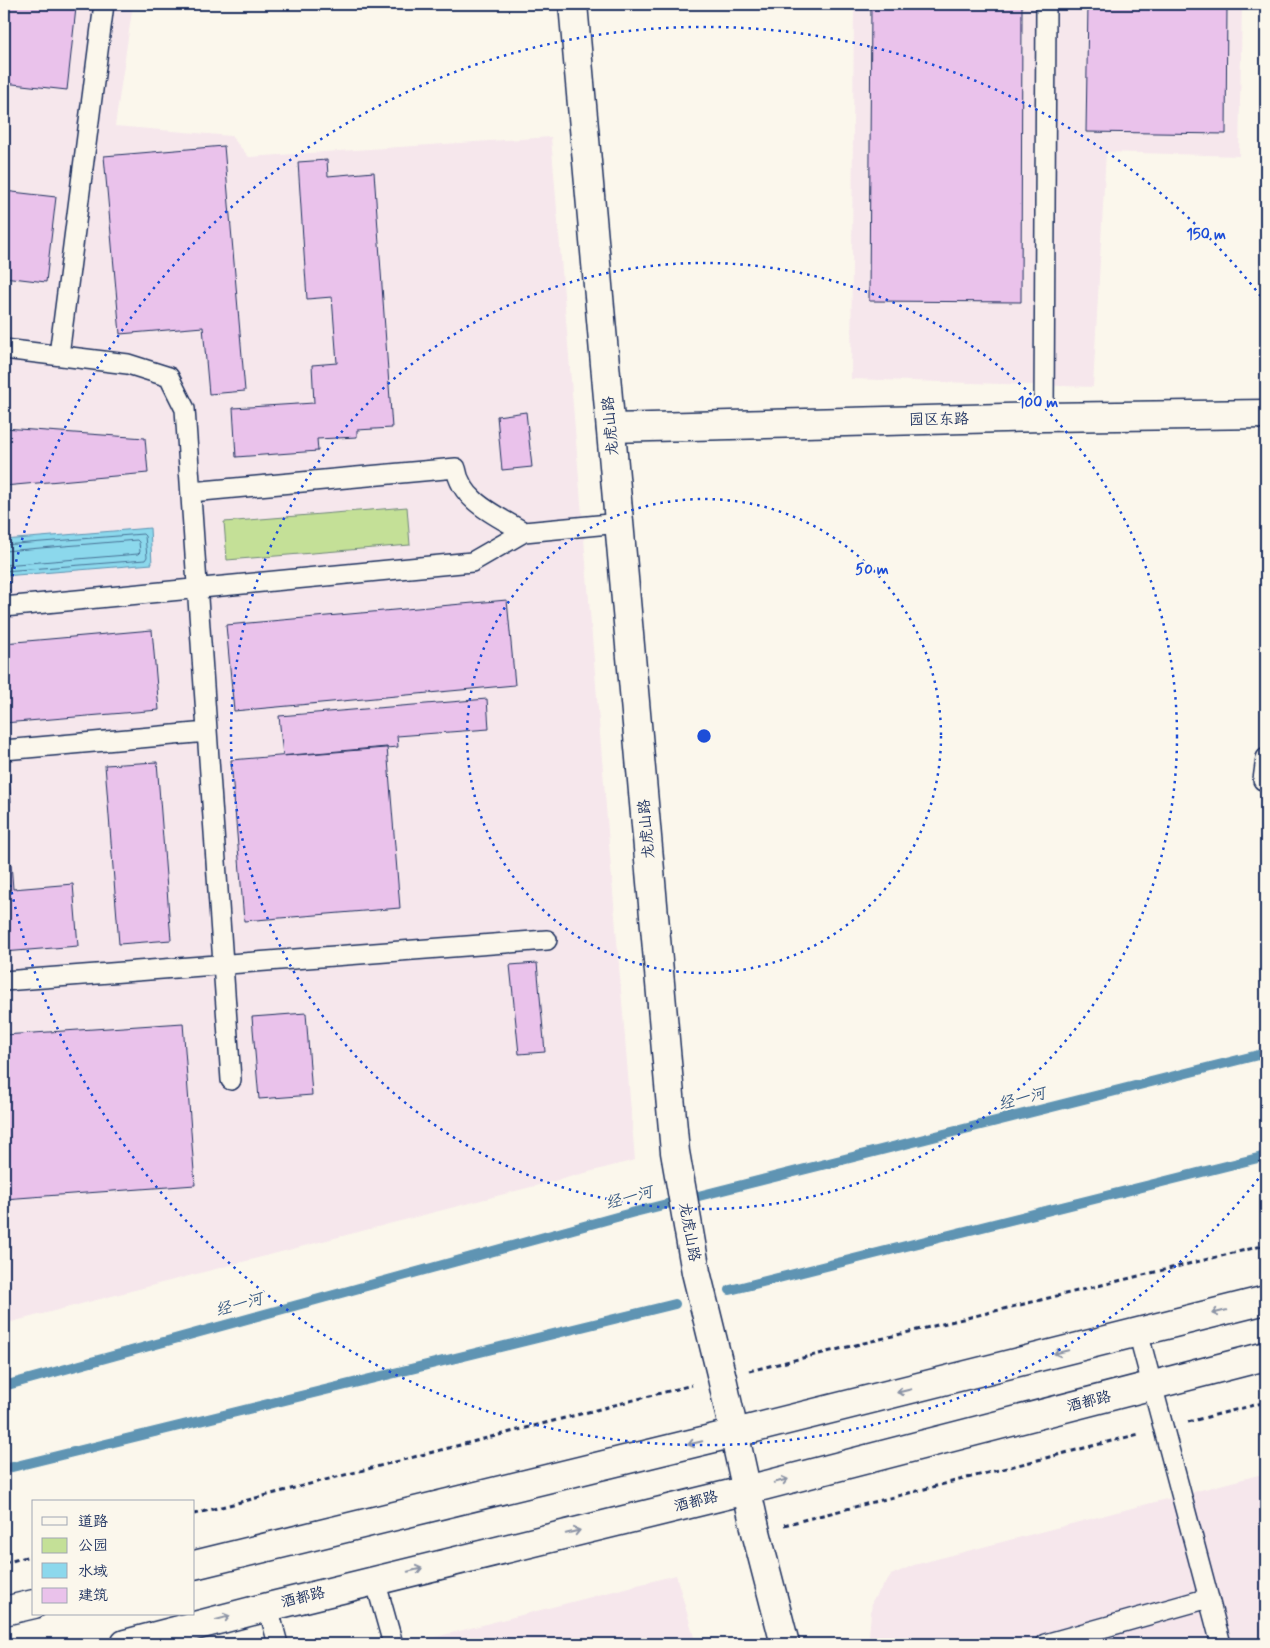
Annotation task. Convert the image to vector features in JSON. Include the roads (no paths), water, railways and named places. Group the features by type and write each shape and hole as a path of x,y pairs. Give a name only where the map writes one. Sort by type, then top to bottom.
{"street":[{"name":"龙虎山路","path":"573,4 675,1152 696,1272 735,1434 756,1532 785,1644"},
{"name":"园区东路","path":"611,428 1044,417 1266,414"},
{"path":"195,1565 735,1434 1266,1300"},
{"name":"酒都路","path":"125,1644 375,1580 747,1490 1266,1356"},
{"path":"4,1611 32,1604"}],"lane":[{"path":"59,355 104,4"},
{"path":"1044,417 1046,4"},
{"path":"4,349 128,364 169,377 185,409 231,1080"},
{"path":"191,492 456,468 457,477 468,494 482,507 524,532"},
{"path":"4,607 472,562 524,532 620,523"},
{"path":"4,750 207,732"},
{"path":"1262,780 1266,758"},
{"path":"4,981 547,940"},
{"path":"1138,1332 1222,1644"},
{"path":"375,1580 393,1644"},
{"path":"1045,1644 1209,1598"},
{"path":"268,1607 278,1644"}],"water":[{"path":"150,528 152,564 4,576 4,540"}],"waterway":[{"name":"经一河","path":"4,1386 631,1213 1266,1053"},
{"name":"经一河","path":"730,1290 1266,1156"},
{"name":"经一河","path":"4,1469 675,1304"}]}
